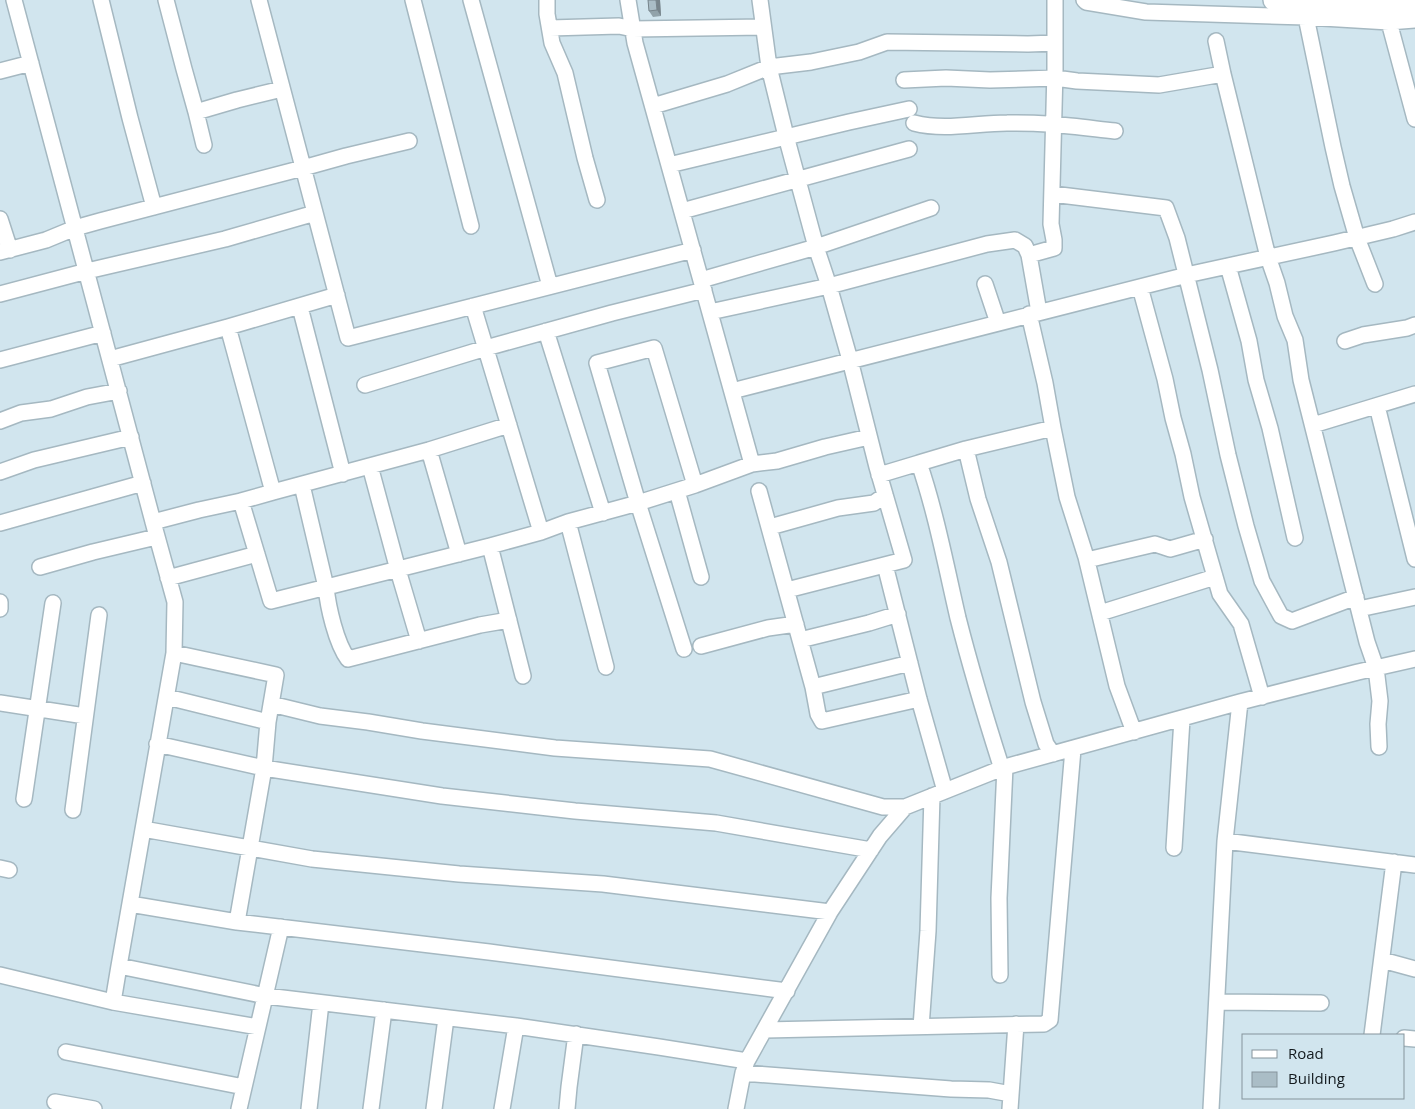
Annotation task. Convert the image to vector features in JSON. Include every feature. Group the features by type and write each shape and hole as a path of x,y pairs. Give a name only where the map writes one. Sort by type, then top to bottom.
{"main road":[{"path":"1274,0 1380,7 1396,4 1415,5"}],"street":[{"path":"14,0 175,602 174,653 113,1002"},
{"path":"101,0 154,207"},
{"path":"166,0 204,145"},
{"path":"259,0 348,338 693,250"},
{"path":"413,0 471,226"},
{"path":"471,0 550,286"},
{"path":"547,0 552,43 565,73 597,200"},
{"path":"628,0 635,44 752,464"},
{"path":"760,0 769,67 786,136 816,247 830,286 879,475 904,560 787,590"},
{"path":"1029,255 1054,248 1051,224 1055,0"},
{"path":"1084,0 1086,2 1146,12 1306,17 1389,22 1415,20"},
{"path":"1306,17 1332,147 1357,238 1375,284"},
{"path":"1389,22 1415,119"},
{"path":"550,28 619,26 633,29 763,27"},
{"path":"1216,41 1268,257 1285,316 1295,340 1301,380 1367,642 1376,668 1380,701 1379,747"},
{"path":"653,106 727,84 769,67 812,62 859,52 887,42 1055,43"},
{"path":"0,70 31,63"},
{"path":"904,80 1055,78 1077,82 1159,85 1223,74"},
{"path":"196,112 282,89"},
{"path":"669,165 786,136 912,116 927,126 964,127 1005,123 1054,124 1115,131"},
{"path":"0,218 5,251 46,240 75,228 408,141"},
{"path":"682,211 909,149"},
{"path":"1052,194 1166,208 1177,238 1246,526 1262,581 1281,616 1292,621 1358,603 1415,596"},
{"path":"365,385 702,285 931,208"},
{"path":"0,294 225,238 315,213"},
{"path":"732,391 1034,313 1228,266 1357,238 1415,222"},
{"path":"710,312 830,286 987,244 1015,240 1025,246 1029,255 1034,313 1045,383 1067,497 1087,560 1117,686 1134,732"},
{"path":"1228,266 1249,341 1256,380 1270,428 1295,538"},
{"path":"985,284 998,323"},
{"path":"1140,288 1184,454 1192,497 1220,594 1241,624 1262,696"},
{"path":"110,359 300,307 337,295"},
{"path":"473,306 541,532"},
{"path":"300,307 343,474"},
{"path":"1345,341 1363,335 1415,325"},
{"path":"228,327 273,492"},
{"path":"546,331 603,513"},
{"path":"0,360 103,333"},
{"path":"684,649 638,503 597,363 654,348 695,485"},
{"path":"0,421 21,414 51,409 119,391"},
{"path":"1313,425 1415,394"},
{"path":"1377,406 1415,559"},
{"path":"154,527 199,510 343,474 509,425"},
{"path":"879,475 1053,428"},
{"path":"0,472 34,460 131,437"},
{"path":"241,501 272,601 541,532 568,522 677,491 752,464 777,461 869,437"},
{"path":"429,450 459,554"},
{"path":"966,450 978,499 1004,581 1036,710 1046,744 1053,754"},
{"path":"919,463 988,727 1004,768 998,898 1000,975"},
{"path":"370,466 419,641"},
{"path":"0,523 142,482"},
{"path":"302,485 328,599 342,650 348,659 480,625 509,620"},
{"path":"677,491 701,577"},
{"path":"760,491 813,687 818,714 822,721 919,699"},
{"path":"770,527 838,508 874,503 885,495"},
{"path":"568,522 606,667"},
{"path":"40,567 152,538 154,527"},
{"path":"1087,560 1155,544 1170,549 1205,538"},
{"path":"490,546 523,676"},
{"path":"168,578 258,554"},
{"path":"885,565 919,699 939,793 921,1027"},
{"path":"1100,613 1215,577"},
{"path":"0,602 0,609"},
{"path":"24,798 53,603"},
{"path":"800,640 898,614"},
{"path":"73,810 99,615"},
{"path":"701,646 768,628 796,624"},
{"path":"174,653 276,675 268,722 264,768 237,922"},
{"path":"271,704 320,716 555,748 710,759 883,807 904,807 1004,768 1262,696 1415,659"},
{"path":"813,687 910,663"},
{"path":"167,697 268,722"},
{"path":"1212,1109 1225,841 1240,702"},
{"path":"0,703 85,716"},
{"path":"1174,848 1182,719"},
{"path":"158,744 264,768 442,796 575,811 716,823 871,850"},
{"path":"765,1030 1044,1024 1050,1020 1072,749"},
{"path":"736,1109 745,1067 830,912 880,836 904,807"},
{"path":"142,829 312,859 459,874 603,884 830,912"},
{"path":"1225,841 1415,865"},
{"path":"1376,1034 1382,960 1394,862"},
{"path":"130,904 237,922 489,952 787,991"},
{"path":"239,1109 281,927"},
{"path":"1382,960 1415,969"},
{"path":"119,966 266,996 576,1034 745,1067 951,1089 988,1090 1011,1094"},
{"path":"0,976 113,1002 258,1027"},
{"path":"309,1109 321,1002"},
{"path":"1216,1002 1321,1003"},
{"path":"372,1109 384,1010"},
{"path":"434,1109 446,1018"},
{"path":"1010,1109 1016,1024"},
{"path":"502,1109 516,1026"},
{"path":"567,1109 576,1034"},
{"path":"66,1052 244,1087"},
{"path":"55,1102 94,1109"}],"building":[{"path":"648,0 656,0 657,10 649,11"}]}
